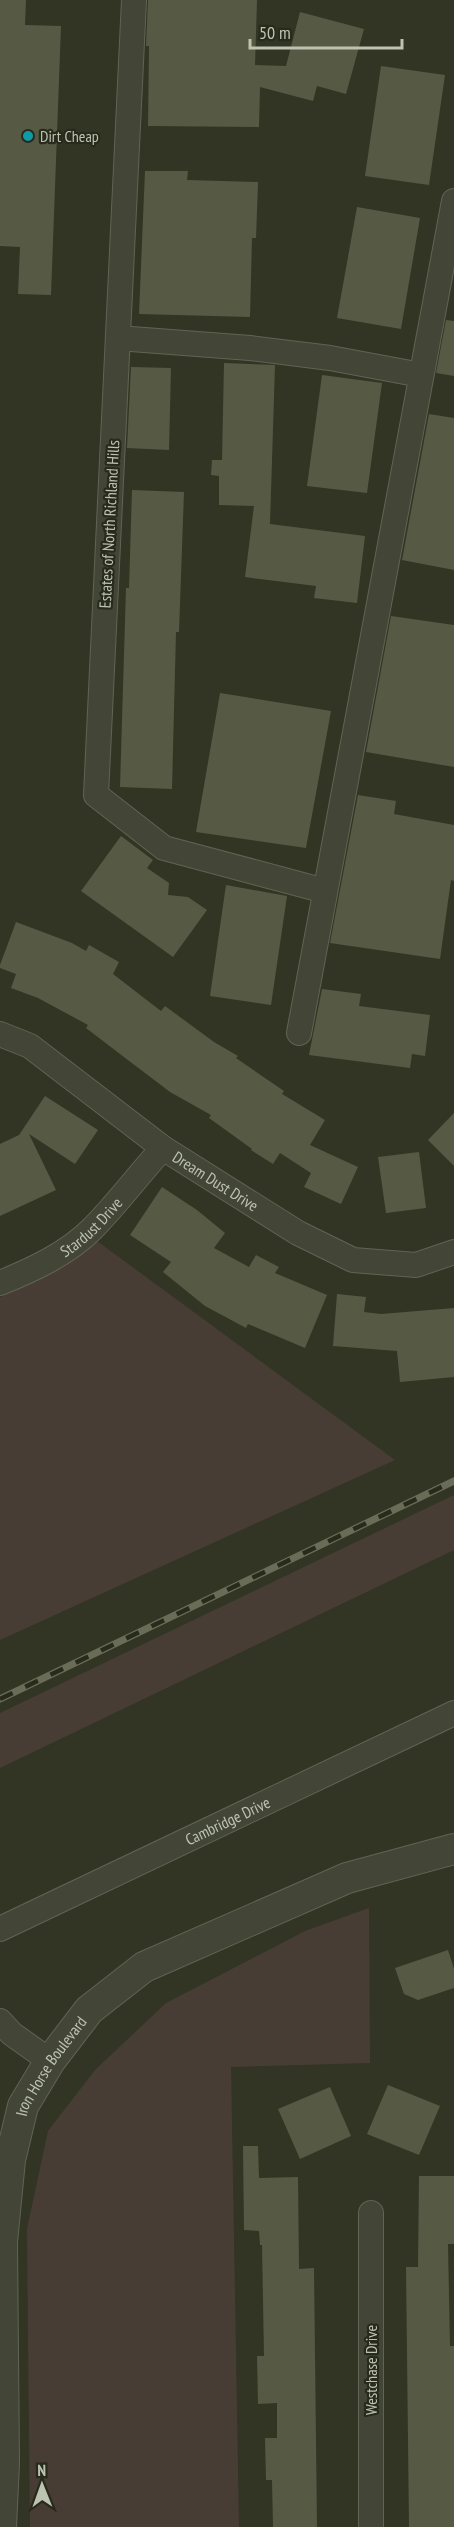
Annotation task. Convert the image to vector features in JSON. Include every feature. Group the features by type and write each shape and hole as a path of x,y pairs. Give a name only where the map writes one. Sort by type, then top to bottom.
{"street":[{"name":"Estates of North Richland Hills","path":"134,0 96,795 164,848 325,891"},
{"path":"299,1033 454,201"},
{"path":"118,338 250,348 330,358 422,375"},
{"name":"Dream Dust Drive","path":"0,1034 30,1046 163,1148 298,1233 353,1260 416,1265 454,1252"},
{"name":"Stardust Drive","path":"0,1283 25,1274 61,1253 91,1230 163,1148"},
{"name":"Cambridge Drive","path":"0,1929 454,1713"},
{"name":"Iron Horse Boulevard","path":"1,2527 2,2242 6,2195 10,2160 23,2106 50,2061 89,2010 144,1967 348,1878 454,1849"},
{"path":"0,2021 12,2034 50,2061"},
{"name":"Westchase Drive","path":"371,2213 371,2527"}],"shaded area":[{"path":"97,1241 395,1460 0,1640 0,1297 67,1265"},
{"path":"454,1495 454,1550 0,1768 0,1713"},
{"path":"369,1908 370,2063 231,2067 239,2527 30,2527 27,2229 48,2131 95,2070 166,2003 305,1931"}],"building":[{"name":"Dirt Cheap","path":"0,0 26,0 25,25 61,26 51,295 18,294 20,247 0,246"},
{"path":"148,0 257,0 255,65 286,66 300,12 364,29 346,94 317,86 313,101 260,87 259,127 148,126 149,46 146,46"},
{"path":"381,66 445,75 429,185 365,176"},
{"path":"145,171 188,171 187,180 258,182 256,238 252,238 250,317 139,314"},
{"path":"357,207 420,218 401,329 337,318"},
{"path":"446,320 454,321 454,376 436,373"},
{"path":"224,363 275,365 270,524 365,536 357,603 314,598 316,586 245,577 254,506 219,505 219,476 211,475 212,460 222,460"},
{"path":"131,367 171,368 169,450 127,448"},
{"path":"322,375 382,383 367,493 307,486"},
{"path":"429,414 454,418 454,570 402,560"},
{"path":"132,490 184,492 179,632 176,632 172,789 120,787 126,588 129,588"},
{"path":"391,616 454,625 454,767 366,752"},
{"path":"220,693 331,711 306,848 196,832"},
{"path":"358,795 396,801 394,814 454,825 454,881 451,880 440,959 330,943"},
{"path":"121,836 153,860 147,868 169,883 168,895 188,897 207,910 173,957 81,891"},
{"path":"226,885 287,896 271,1005 210,996"},
{"path":"16,922 72,943 86,951 89,945 119,962 113,974 161,1011 165,1006 214,1042 238,1056 236,1058 284,1091 282,1094 325,1120 310,1145 358,1167 341,1204 304,1187 311,1173 280,1153 273,1164 251,1150 209,1118 211,1115 170,1092 86,1028 88,1025 38,998 11,988 16,974 0,968 0,965"},
{"path":"322,989 361,994 359,1006 430,1015 425,1056 412,1054 410,1068 309,1055"},
{"path":"45,1096 98,1130 75,1164 29,1134 56,1190 0,1216 0,1144 19,1135"},
{"path":"454,1113 454,1166 428,1140"},
{"path":"419,1152 426,1208 386,1213 378,1157"},
{"path":"162,1187 197,1210 225,1233 214,1248 249,1267 256,1255 279,1267 275,1273 327,1295 305,1348 248,1324 246,1328 205,1306 163,1272 171,1262 130,1235"},
{"path":"337,1294 366,1297 364,1312 381,1314 454,1308 454,1377 400,1382 397,1351 333,1346"},
{"path":"448,1950 454,1969 454,1988 418,2000 404,1994 395,1968"},
{"path":"388,2085 440,2106 419,2155 367,2134"},
{"path":"330,2087 351,2136 300,2159 278,2109"},
{"path":"243,2146 258,2146 259,2178 298,2177 299,2269 314,2268 317,2527 273,2527 272,2480 266,2480 265,2438 277,2438 277,2403 258,2404 257,2356 264,2356 262,2245 260,2245 259,2231 244,2230"},
{"path":"419,2176 454,2176 454,2244 448,2244 450,2346 454,2346 454,2527 409,2527 406,2267 418,2267"}],"railway":[{"path":"0,1699 454,1481"}],"place":[{"name":"Dirt Cheap","path":"28,136"}]}
